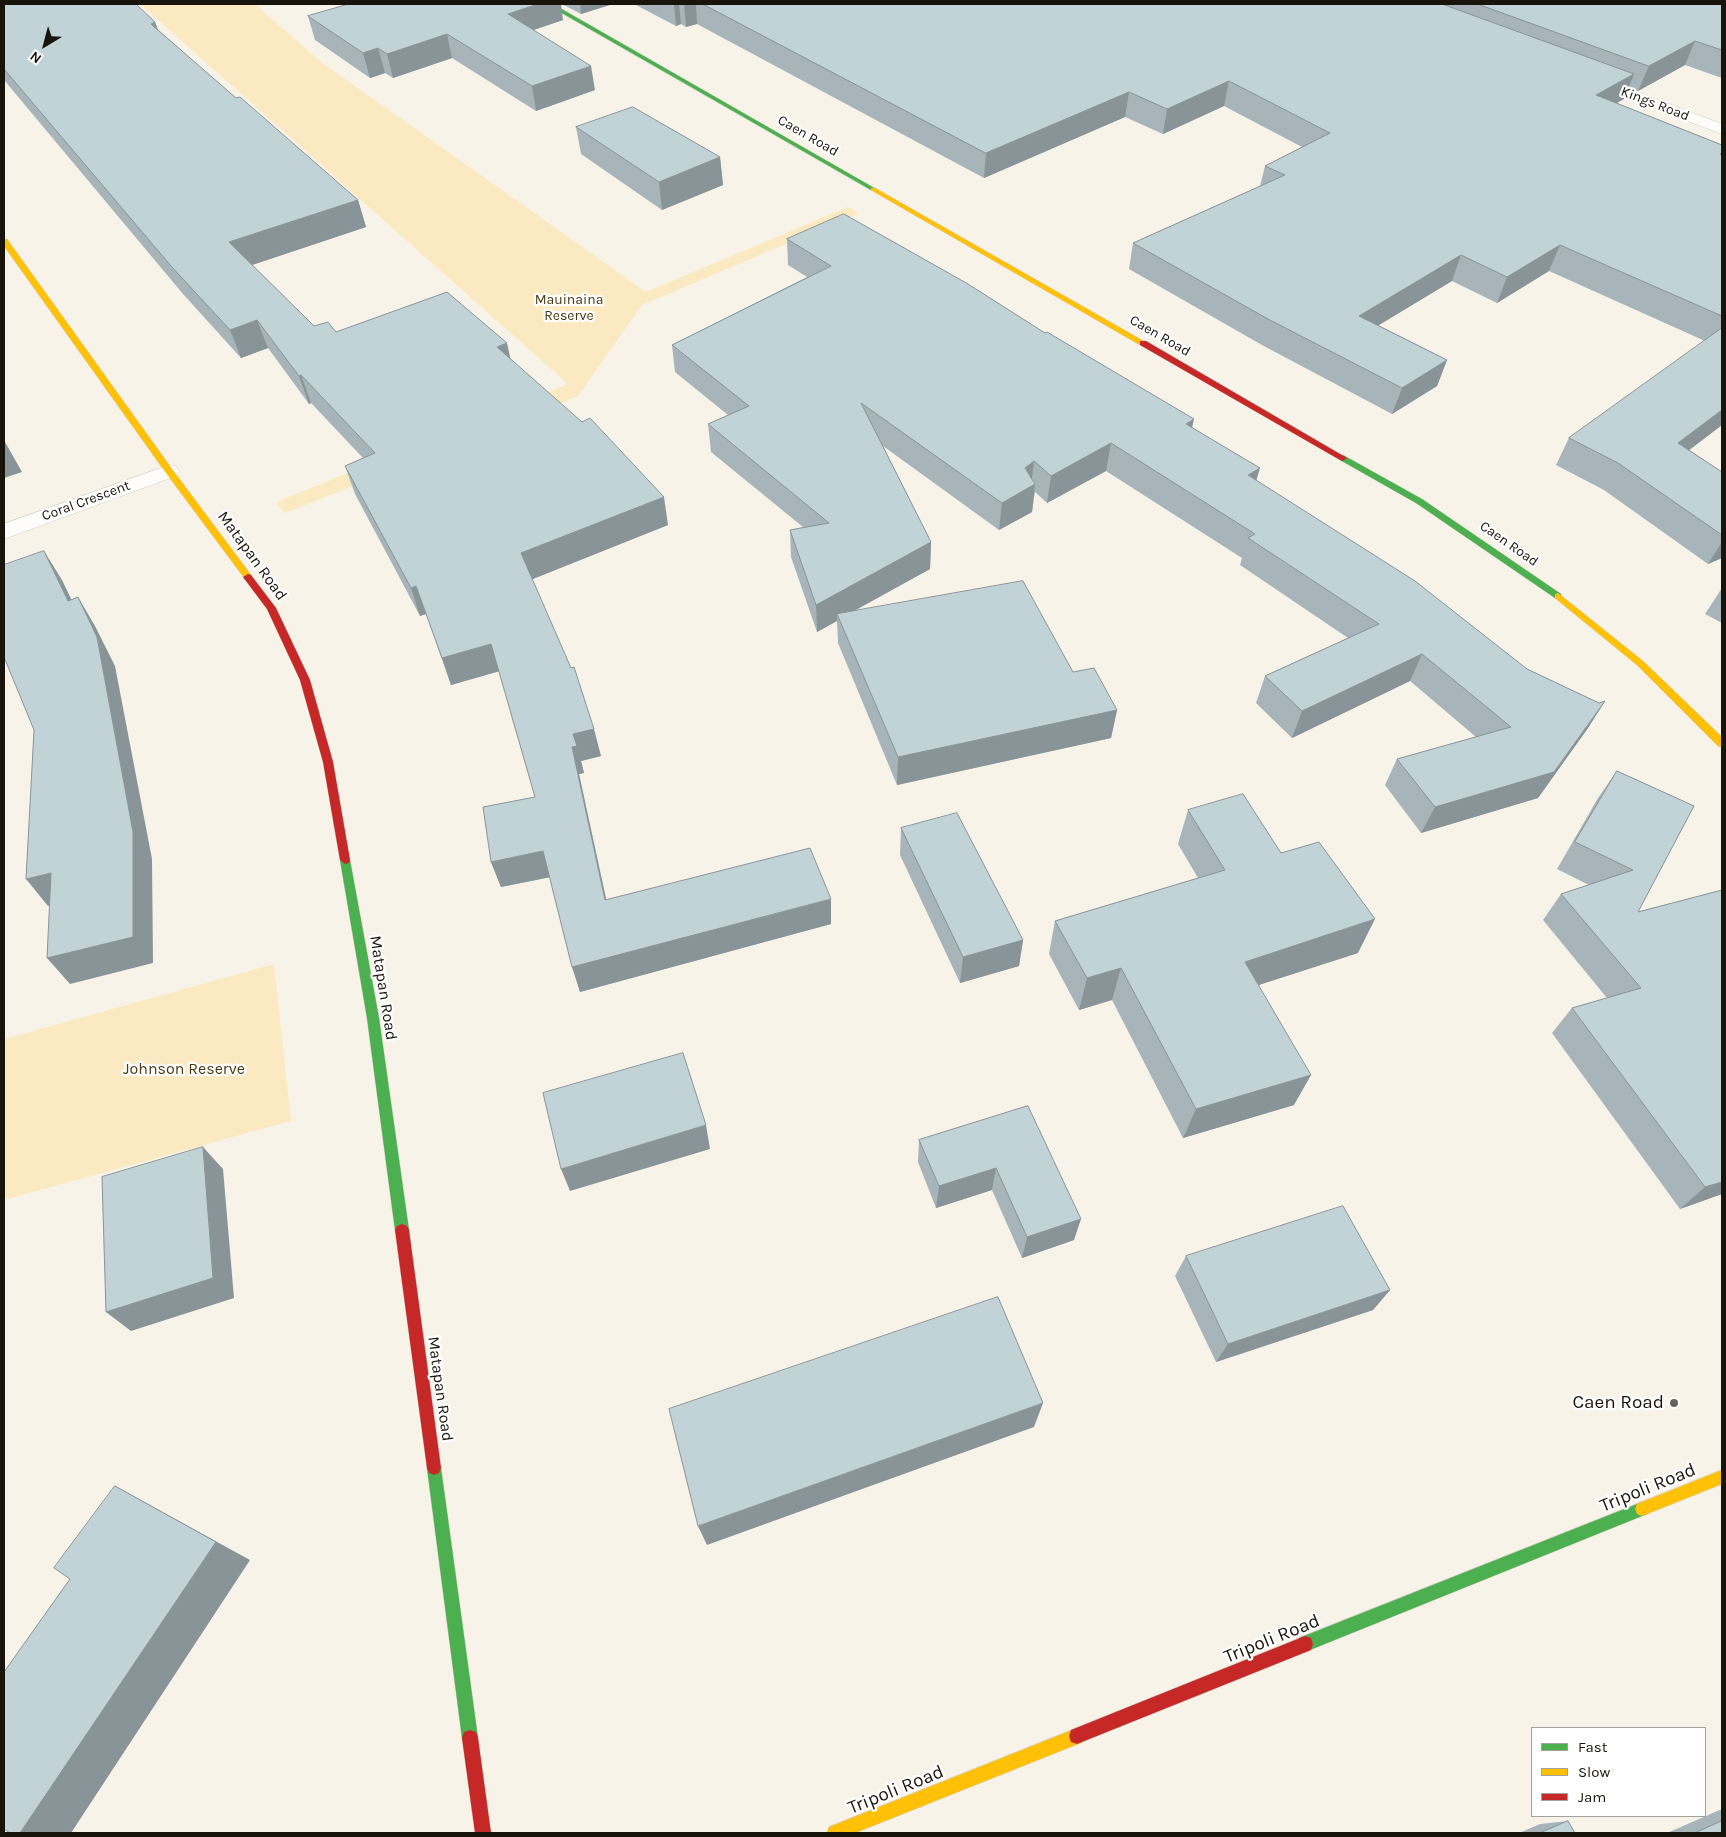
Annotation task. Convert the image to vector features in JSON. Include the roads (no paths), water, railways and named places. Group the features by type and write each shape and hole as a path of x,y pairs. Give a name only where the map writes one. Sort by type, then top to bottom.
{"street":[{"name":"Caen Road","path":"549,4 1419,501 1547,588 1610,638 1675,695 1722,743"},
{"name":"Kings Road","path":"1575,74 1722,129"},
{"name":"Matapan Road","path":"4,240 169,470 271,608 305,680 328,762 373,1018 483,1833"},
{"name":"Coral Crescent","path":"4,532 169,470"},
{"name":"Tripoli Road","path":"835,1833 1722,1478"}],"place":[{"name":"Caen Road","path":"1674,1403"}],"park label":[{"name":"Mauinaina Reserve","path":"569,308"},
{"name":"Johnson Reserve","path":"184,1069"}]}
